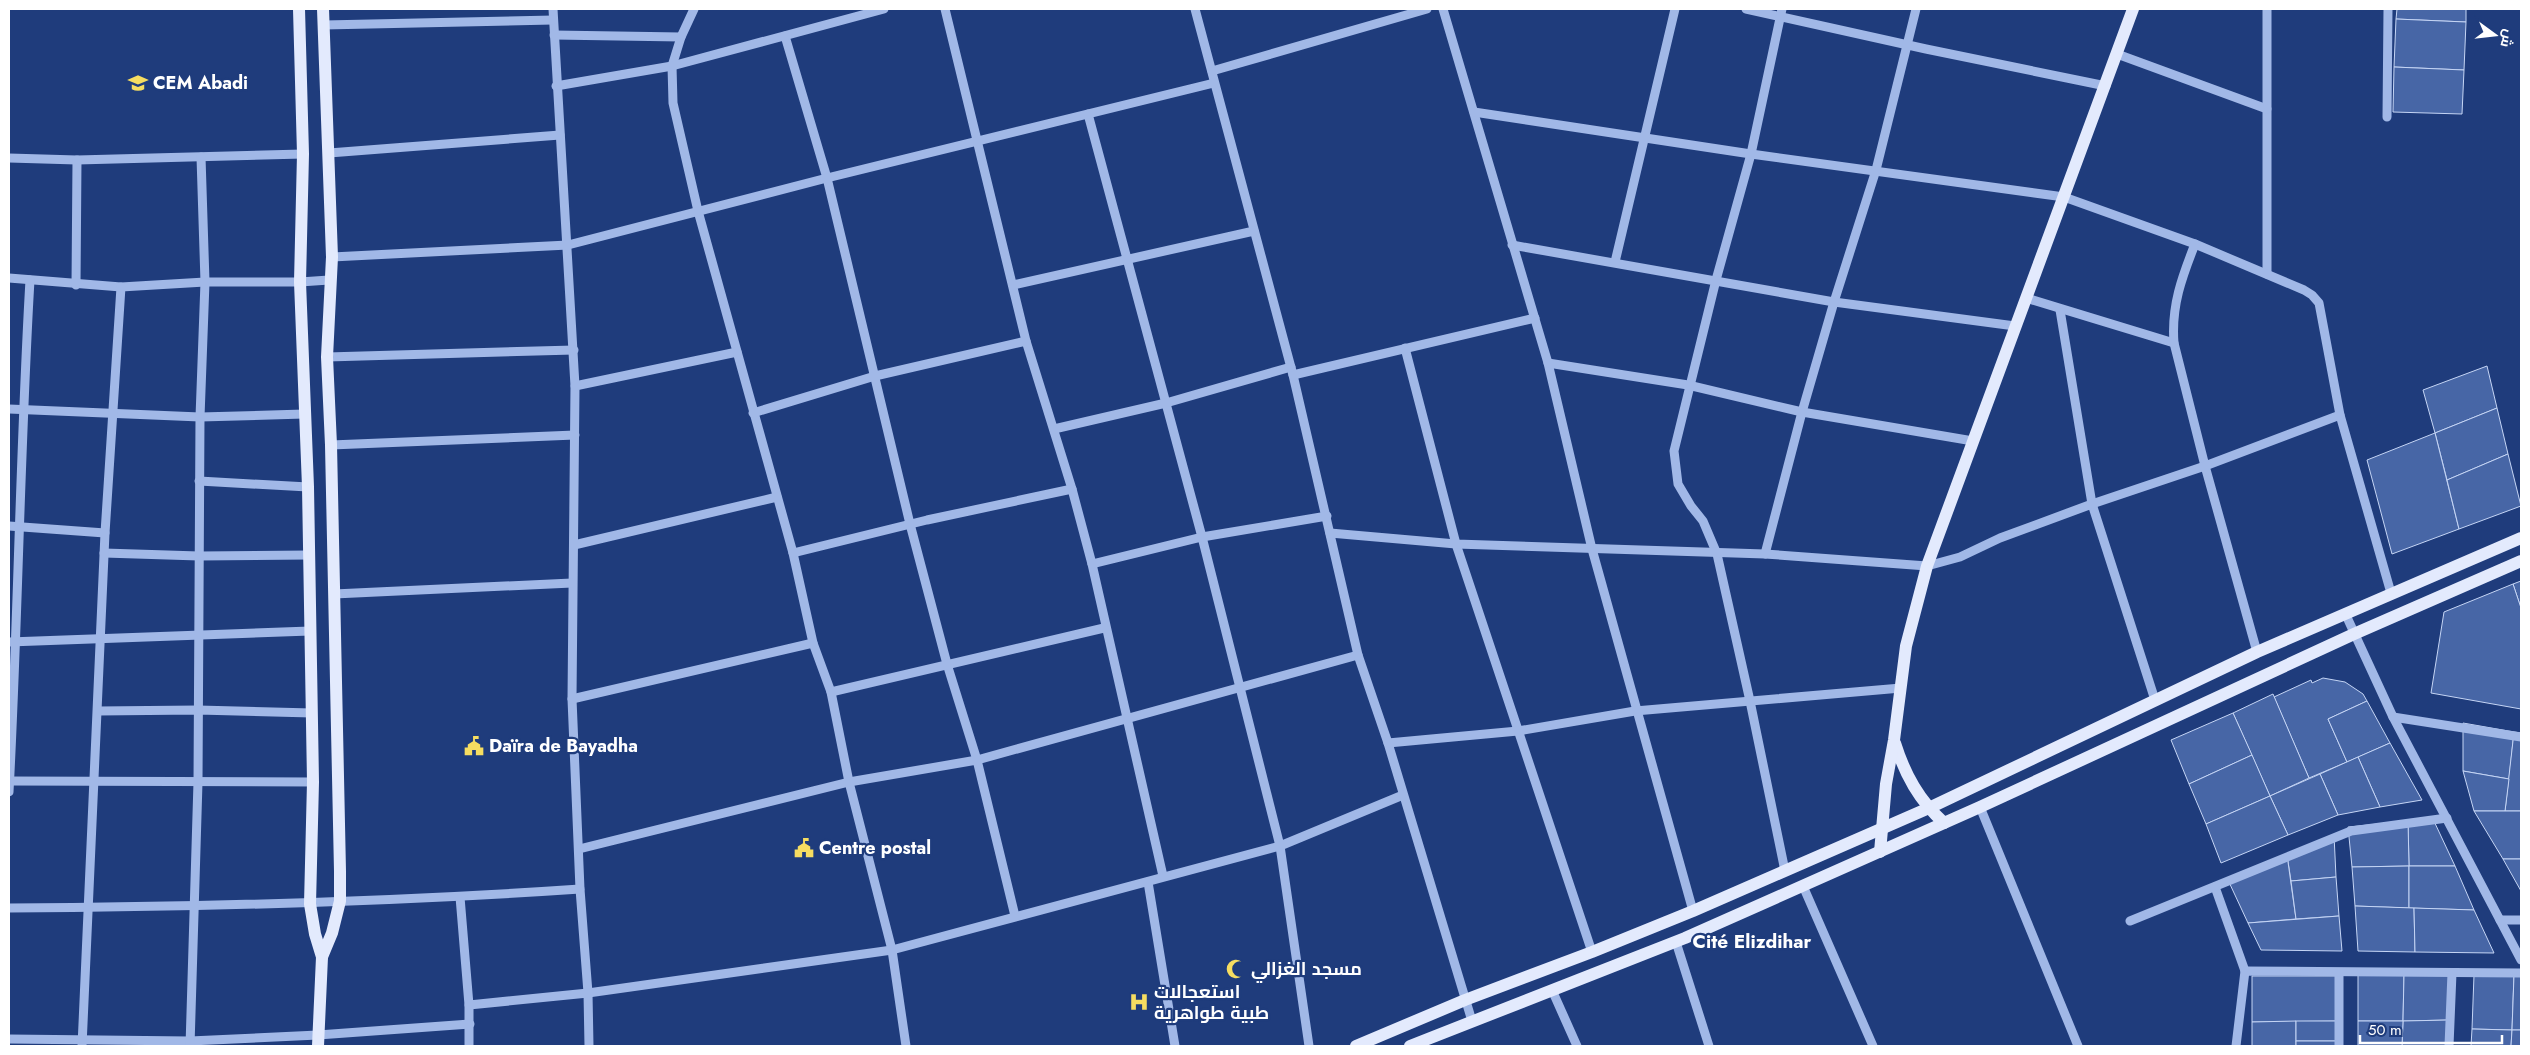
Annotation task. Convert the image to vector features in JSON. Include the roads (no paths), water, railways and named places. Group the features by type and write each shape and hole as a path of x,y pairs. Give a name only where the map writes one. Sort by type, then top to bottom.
{"main road":[{"path":"299,9 303,154 300,282 308,487 313,782 310,904 314,934 322,957"},
{"path":"318,1041 322,957 332,933 340,901 331,445 327,357 329,280 332,257 323,9"},
{"path":"1880,852 1886,784 1911,624 1927,566 2133,9"},
{"path":"1356,1046 1465,1000 1693,911 1785,871 1928,808 2257,652 2521,538"},
{"path":"1410,1046 1433,1042 1472,1021 1676,942 1980,807 2354,634 2521,561"},
{"path":"1894,740 1902,765 1913,788 1928,808 1944,823"}],"street":[{"path":"553,9 556,86 574,350 572,699 580,889 588,993 589,1046"},
{"path":"694,9 681,37 672,66 673,103 698,211 793,553 813,643 831,692 849,782 892,950 906,1046"},
{"path":"556,86 672,66 884,9"},
{"path":"945,9 1026,341 1072,489 1092,564 1104,628 1128,720 1163,876"},
{"path":"1195,9 1292,371 1358,655 1388,744 1472,1021"},
{"path":"1212,71 1428,9"},
{"path":"1443,9 1548,363 1592,549 1635,711 1693,911"},
{"path":"1615,262 1675,9"},
{"path":"1746,9 1781,12 1907,44 2106,86"},
{"path":"1765,554 1802,412 1834,302 1876,170 1916,9"},
{"path":"2267,9 2267,274"},
{"path":"2387,117 2388,9"},
{"path":"1781,12 1751,154 1688,385 1674,451 1675,476 1690,506 1703,521 1717,554 1750,700 1785,871"},
{"path":"324,25 553,20"},
{"path":"554,35 681,37"},
{"path":"785,36 827,178 910,524 947,664 977,760 1015,916"},
{"path":"2117,54 2267,109"},
{"path":"332,257 568,245 827,178 1214,83"},
{"path":"1474,112 1644,136 1751,154 2064,197 2194,244 2304,290 2319,303 2340,415 2391,593"},
{"path":"1088,114 1129,259 1202,537 1280,846 1309,1046"},
{"path":"329,153 560,135"},
{"path":"9,158 77,160 303,154"},
{"path":"190,1043 198,782 199,482 205,282 200,157"},
{"path":"76,285 77,160"},
{"path":"1013,285 1254,230"},
{"path":"2194,244 2177,293 2173,325 2174,343 2204,466 2257,652"},
{"path":"1512,245 1834,302 2015,326"},
{"path":"9,278 76,285 120,287 205,282 300,282 329,280"},
{"path":"9,792 12,642 21,527 22,411 30,280"},
{"path":"82,1043 90,907 105,533 114,415 120,287"},
{"path":"2026,298 2060,310 2174,343"},
{"path":"2060,310 2092,504 2155,700"},
{"path":"1054,429 1292,371 1405,348 1535,318"},
{"path":"753,413 875,376 1026,341"},
{"path":"1405,348 1456,544 1592,952"},
{"path":"327,357 574,350"},
{"path":"575,386 737,352"},
{"path":"1548,363 1688,385 1802,412 1973,441"},
{"path":"9,410 200,417 304,414"},
{"path":"1330,534 1456,544 1717,554 1765,554 1927,566 1960,558 2000,538 2204,466 2340,415"},
{"path":"331,445 575,435"},
{"path":"199,482 308,487"},
{"path":"793,553 910,524 1072,489"},
{"path":"574,545 777,497"},
{"path":"1092,564 1202,537 1327,516"},
{"path":"9,526 105,533"},
{"path":"104,554 199,556 309,555"},
{"path":"334,594 572,583"},
{"path":"2345,613 2393,717 2521,960"},
{"path":"831,692 1104,628"},
{"path":"12,642 310,630"},
{"path":"572,699 813,643"},
{"path":"579,849 849,782 977,760 1128,720 1358,655"},
{"path":"1388,744 1518,731 1635,711 1901,688"},
{"path":"98,711 198,710 312,713"},
{"path":"2393,717 2521,737"},
{"path":"9,781 313,782"},
{"path":"469,1004 588,993 892,950 1280,846 1403,795"},
{"path":"1980,807 2078,1046"},
{"path":"2130,921 2351,831 2447,818"},
{"path":"1148,882 1175,1046"},
{"path":"1803,886 1873,1046"},
{"path":"2215,887 2246,972 2236,1046"},
{"path":"9,908 310,904 580,889"},
{"path":"460,897 469,1004 470,1046"},
{"path":"2500,920 2521,920"},
{"path":"1676,942 1709,1046"},
{"path":"2246,972 2521,973"},
{"path":"2339,973 2339,1046"},
{"path":"2449,1046 2452,973"},
{"path":"1552,990 1577,1046"},
{"path":"9,1039 82,1043 318,1041 470,1024"}],"place":[{"name":"CEM Abadi","path":"138,83"},
{"name":"Daïra de Bayadha","path":"474,746"},
{"name":"Centre postal","path":"804,848"},
{"name":"مسجد الغزالي","path":"1236,969"},
{"name":"استعجالات طبية طواهرية","path":"1139,1002"}],"district":[{"name":"Cité Elizdihar","path":"1752,941"}]}
